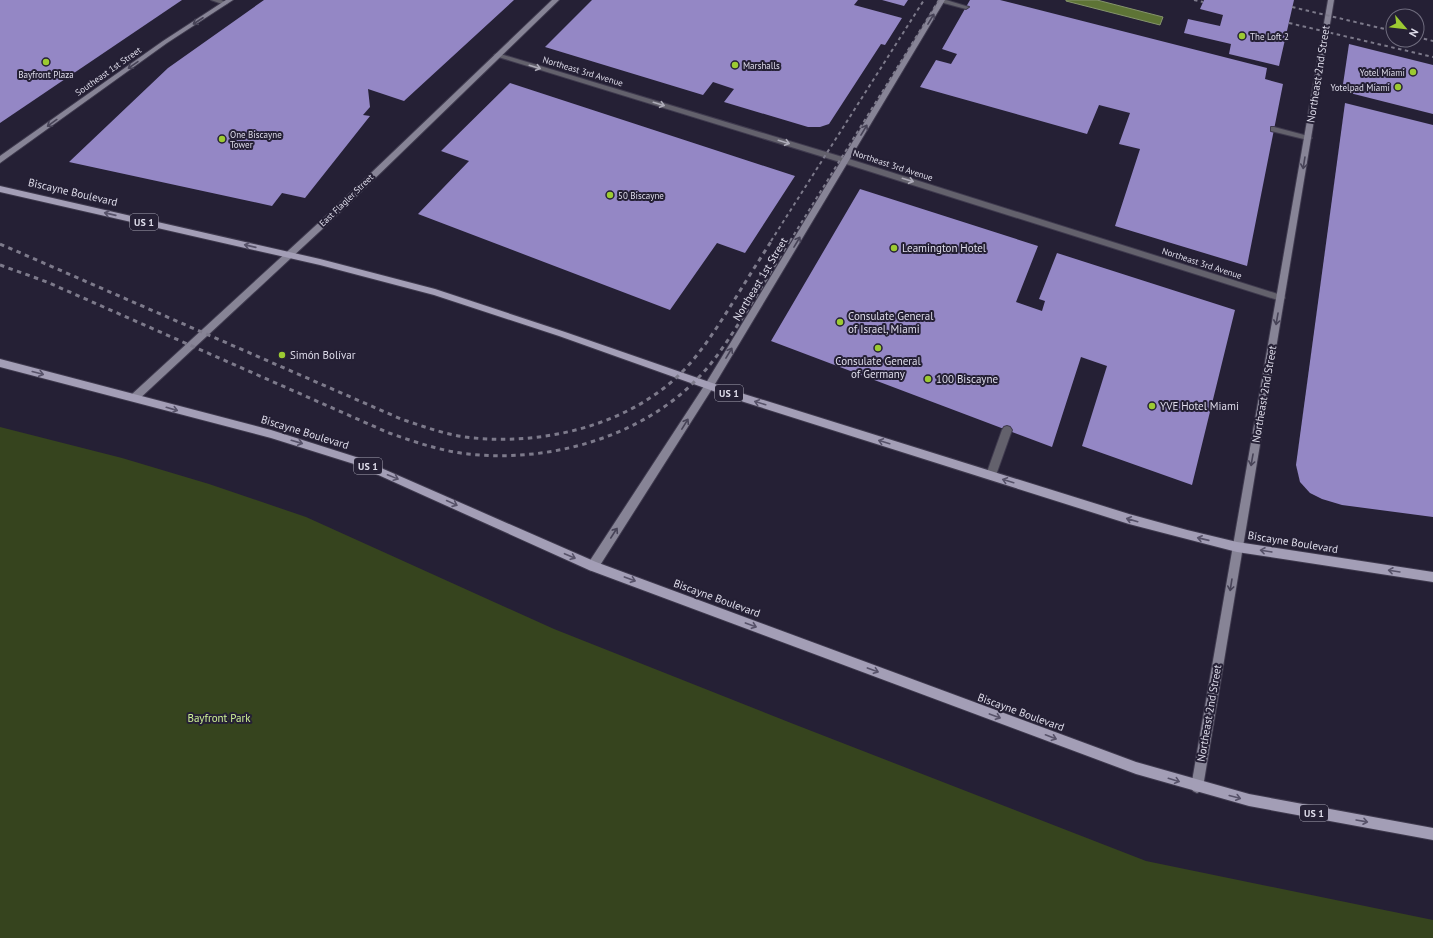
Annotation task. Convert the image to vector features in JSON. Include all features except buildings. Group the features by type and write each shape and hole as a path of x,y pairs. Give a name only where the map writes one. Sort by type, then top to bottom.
{"main road":[{"name":"East Flagler Street","path":"134,398 288,255 556,0"},
{"name":"Northeast 1st Street","path":"593,566 709,386 942,0"},
{"name":"Northeast 2nd Street","path":"1197,787 1331,0"},
{"name":"Southeast 1st Street","path":"0,160 159,47 227,2"},
{"name":"Biscayne Boulevard","path":"0,189 373,275 441,294 562,334 709,386 991,476 1129,519 1187,535 1237,547 1433,577"},
{"name":"Biscayne Boulevard","path":"0,363 271,434 349,459 402,480 519,534 593,566 1136,768 1197,787 1256,802 1433,834"}],"street":[{"path":"214,0 227,2"},
{"path":"942,0 966,7"},
{"name":"Northeast 3rd Avenue","path":"497,55 846,161 1281,298"},
{"path":"1274,129 1308,138"},
{"path":"991,476 1008,430"}],"green space":[{"name":"Bayfront Park","path":"0,427 122,458 209,484 306,517 554,629 1146,861 1433,920 1433,938 0,938"}],"shaded area":[{"path":"1066,0 1097,0 1163,17 1160,25"}],"railway":[{"path":"771,241 924,0"},
{"path":"790,241 939,0"},
{"path":"1194,0 1203,2"},
{"path":"1292,7 1385,29"},
{"path":"1289,23 1433,57"},
{"path":"1425,39 1433,41"},
{"path":"0,244 401,419 437,431 455,435 474,438 502,439 530,438 559,434 587,427 614,417 640,404 663,389 691,363 703,348 772,240"},
{"path":"0,265 47,282 389,433 448,451 499,456 531,454 562,449 593,441 623,430 651,415 677,397 707,369 719,353 790,240"}],"place":[{"name":"The Loft 2","path":"1242,36"},
{"name":"Bayfront Plaza","path":"46,62"},
{"name":"Marshalls","path":"735,65"},
{"name":"Yotel Miami","path":"1413,72"},
{"name":"Yotelpad Miami","path":"1398,87"},
{"name":"One Biscayne Tower","path":"222,139"},
{"name":"50 Biscayne","path":"610,195"},
{"name":"Leamington Hotel","path":"894,248"},
{"name":"Consulate General of Israel, Miami","path":"840,322"},
{"name":"Consulate General of Germany","path":"878,348"},
{"name":"Simón Bolívar","path":"282,355"},
{"name":"100 Biscayne","path":"928,379"},
{"name":"YVE Hotel Miami","path":"1152,406"}]}
